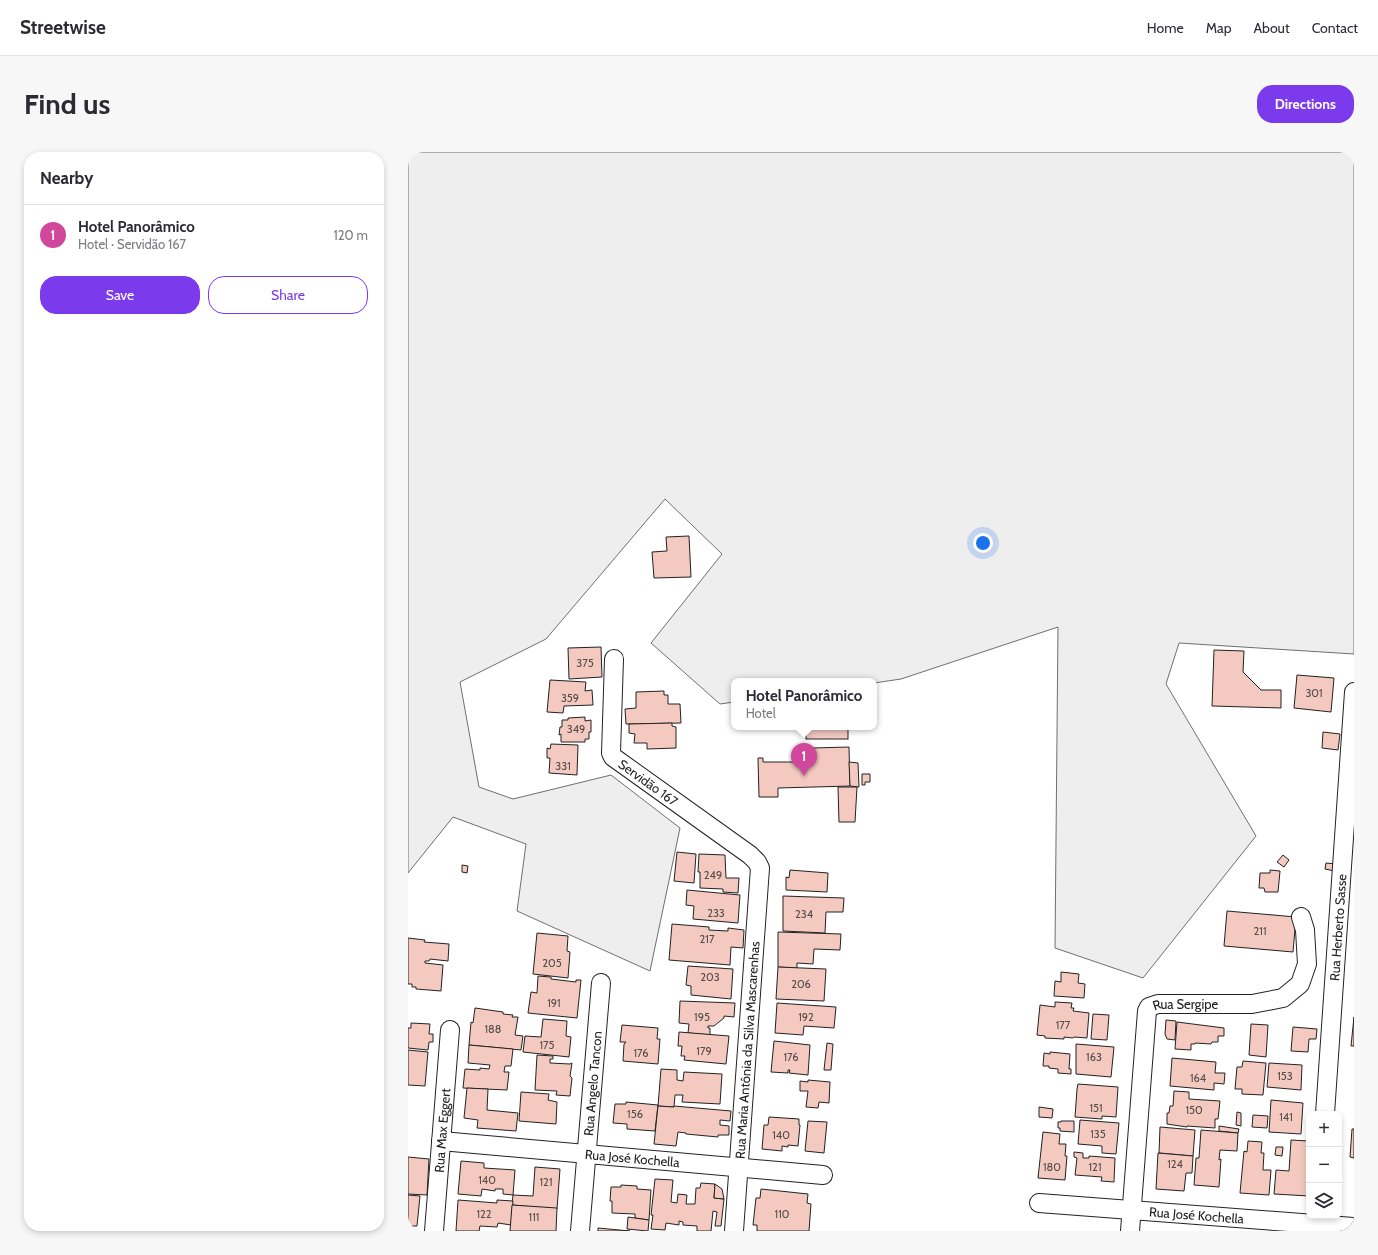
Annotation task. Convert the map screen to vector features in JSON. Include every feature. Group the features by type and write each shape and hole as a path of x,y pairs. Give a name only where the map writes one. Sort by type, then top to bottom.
{"street":[{"name":"Servidão 167","path":"614,659 611,753 613,757 750,855 760,868"},
{"name":"Rua Herberto Sasse","path":"1325,1111 1354,692"},
{"name":"Rua Maria Antônia da Silva Mascarenhas","path":"734,1231 760,868"},
{"name":"Rua Sergipe","path":"1130,1231 1147,1011 1149,1007 1158,1004 1252,1004 1283,998 1300,984 1306,964 1305,930 1301,917"},
{"name":"Rua Angelo Tancon","path":"580,1231 601,983"},
{"name":"Rua Max Eggert","path":"434,1231 450,1030"},
{"name":"Rua José Kochella","path":"441,1141 823,1175"},
{"name":"Rua José Kochella","path":"1039,1203 1354,1227"}],"shaded area":[{"path":"408,152 1354,152 1354,654 1179,643 1166,684 1256,836 1143,978 1055,948 1058,627 901,679 877,683 877,678 731,678 731,702 720,704 651,643 722,554 665,499 546,639 460,682 479,787 513,799 611,775 680,828 650,971 517,911 526,844 453,817 408,873"}],"building":[{"path":"689,536 691,577 654,578 652,552 667,551 666,537"},
{"path":"601,647 602,677 569,679 568,648"},
{"path":"1214,650 1244,651 1243,672 1261,690 1281,690 1281,708 1212,706"},
{"path":"1297,675 1334,678 1331,712 1294,708"},
{"path":"550,680 586,682 585,691 592,690 593,705 564,706 563,713 547,712"},
{"path":"664,691 664,695 668,695 668,704 680,704 681,723 626,724 625,709 636,708 636,692"},
{"path":"585,717 585,721 591,720 591,732 589,732 589,739 585,739 585,742 561,742 561,734 559,735 560,727 562,727 562,720 568,720 568,718"},
{"path":"672,723 672,726 676,727 676,748 647,749 647,743 634,743 635,734 629,733 629,724"},
{"path":"806,730 848,730 848,739 806,739"},
{"path":"1323,732 1340,734 1338,750 1322,748"},
{"path":"551,744 578,745 577,775 549,773 550,758 547,758 547,748 550,749"},
{"path":"849,747 850,786 778,788 778,797 759,797 758,758 763,758 763,762 812,762 812,748"},
{"path":"849,762 858,763 859,787 850,786"},
{"path":"862,774 870,774 870,782 865,782 865,785 862,785"},
{"path":"838,787 857,787 855,822 839,822"},
{"path":"677,852 696,854 694,883 674,881"},
{"path":"699,854 725,855 726,878 739,878 738,893 723,892 723,889 700,888 700,872 698,872"},
{"path":"1283,855 1289,860 1284,867 1277,862"},
{"path":"1326,863 1336,864 1335,871 1325,869"},
{"path":"462,865 468,866 467,873 462,872"},
{"path":"790,870 828,873 827,892 786,890 786,877 789,878"},
{"path":"1270,870 1280,871 1278,892 1265,892 1264,888 1259,888 1260,873 1270,873"},
{"path":"687,890 740,895 738,923 693,919 694,906 686,905"},
{"path":"783,896 844,898 843,912 826,912 825,933 783,931"},
{"path":"1227,911 1296,917 1293,952 1224,946"},
{"path":"672,924 709,927 709,930 728,931 728,928 744,930 743,948 731,947 730,965 669,960"},
{"path":"778,932 841,934 840,950 814,949 813,964 797,963 797,968 778,967"},
{"path":"537,933 568,936 567,951 570,952 568,978 533,974"},
{"path":"408,938 425,940 424,942 449,944 448,961 430,959 429,961 425,961 425,963 443,965 441,991 416,989 416,987 412,987 412,984 408,984"},
{"path":"688,966 733,969 731,999 691,995 691,986 686,985"},
{"path":"778,967 826,969 824,1001 776,999"},
{"path":"1061,972 1079,974 1078,983 1085,984 1084,998 1054,996 1055,981 1061,982"},
{"path":"538,976 576,982 576,980 581,980 577,1018 528,1013 531,992 537,993"},
{"path":"680,1001 735,1003 734,1017 724,1016 724,1018 714,1026 708,1026 708,1028 710,1028 710,1035 688,1033 689,1024 679,1023"},
{"path":"1055,1002 1072,1003 1071,1008 1074,1008 1073,1011 1089,1013 1087,1038 1045,1038 1045,1036 1037,1035 1040,1005 1055,1007"},
{"path":"777,1003 836,1007 834,1028 804,1026 803,1035 775,1033"},
{"path":"475,1008 503,1012 503,1014 513,1015 512,1017 518,1017 515,1035 523,1036 521,1050 469,1045 471,1022 473,1023"},
{"path":"1093,1014 1109,1015 1107,1040 1091,1039"},
{"path":"1354,1017 1354,1046 1351,1046"},
{"path":"543,1019 567,1021 566,1036 571,1037 569,1057 523,1052 525,1036 541,1037"},
{"path":"1166,1020 1176,1021 1175,1040 1167,1039 1165,1034"},
{"path":"1177,1022 1224,1028 1224,1036 1218,1036 1218,1042 1212,1042 1211,1044 1191,1044 1191,1050 1175,1049"},
{"path":"411,1023 430,1024 429,1034 433,1034 433,1042 429,1042 428,1050 408,1048 408,1028 411,1028"},
{"path":"1251,1024 1268,1025 1266,1057 1249,1055"},
{"path":"622,1025 658,1028 657,1039 660,1039 658,1064 623,1061 624,1044 626,1042 620,1042"},
{"path":"1293,1027 1317,1029 1316,1039 1309,1039 1308,1052 1291,1051"},
{"path":"679,1032 729,1036 726,1064 684,1060 685,1056 681,1056 682,1046 678,1046"},
{"path":"774,1041 810,1045 808,1075 789,1073 790,1070 788,1070 788,1073 771,1072"},
{"path":"827,1043 833,1044 831,1070 824,1070"},
{"path":"1076,1044 1114,1047 1111,1077 1076,1074"},
{"path":"469,1045 513,1049 511,1066 505,1066 504,1072 509,1072 507,1090 463,1088 465,1069 489,1069 490,1065 468,1063"},
{"path":"408,1050 428,1052 425,1086 408,1085"},
{"path":"1050,1052 1070,1054 1069,1069 1071,1069 1071,1074 1058,1073 1058,1069 1043,1066 1044,1053 1050,1054"},
{"path":"537,1055 553,1056 553,1059 550,1059 550,1063 572,1063 570,1076 572,1078 570,1096 556,1095 557,1091 535,1090"},
{"path":"1172,1058 1216,1062 1215,1073 1225,1073 1224,1084 1214,1083 1214,1090 1170,1086"},
{"path":"1243,1061 1266,1063 1263,1095 1242,1094 1242,1089 1235,1089 1237,1067 1242,1067"},
{"path":"1269,1063 1302,1065 1301,1090 1267,1087"},
{"path":"661,1069 677,1070 677,1080 683,1081 684,1072 722,1074 720,1104 682,1102 683,1095 675,1095 674,1107 658,1106"},
{"path":"808,1080 830,1082 829,1103 819,1102 818,1108 806,1107 808,1091 800,1091 800,1081 808,1082"},
{"path":"1078,1084 1118,1087 1116,1117 1102,1116 1102,1119 1075,1117"},
{"path":"467,1088 488,1089 487,1110 518,1113 516,1131 477,1128 478,1120 464,1118"},
{"path":"1174,1091 1189,1092 1189,1099 1220,1101 1218,1119 1215,1119 1215,1128 1187,1127 1167,1124 1167,1113 1169,1113 1170,1106 1173,1106"},
{"path":"521,1092 549,1094 548,1100 557,1102 556,1124 519,1121"},
{"path":"1271,1100 1303,1103 1301,1134 1269,1132"},
{"path":"626,1102 658,1105 655,1131 627,1129 627,1124 613,1123 615,1104 626,1104"},
{"path":"658,1106 731,1111 730,1121 720,1120 720,1125 729,1126 729,1135 718,1135 718,1137 678,1132 676,1146 654,1144"},
{"path":"1039,1107 1053,1109 1052,1118 1039,1117"},
{"path":"1237,1112 1241,1113 1241,1126 1236,1125"},
{"path":"1253,1115 1268,1116 1267,1128 1252,1127"},
{"path":"769,1117 799,1119 800,1125 798,1146 782,1146 782,1151 762,1149 764,1125 768,1125"},
{"path":"1080,1120 1119,1123 1116,1154 1102,1153 1102,1146 1078,1144"},
{"path":"808,1121 827,1122 824,1153 805,1151"},
{"path":"1074,1121 1074,1132 1060,1131 1060,1128 1058,1128 1058,1122"},
{"path":"1219,1126 1239,1129 1238,1133 1219,1131"},
{"path":"1160,1127 1195,1130 1193,1156 1159,1153"},
{"path":"1352,1129 1354,1129 1354,1158 1350,1157"},
{"path":"1201,1130 1238,1133 1237,1151 1220,1150 1219,1160 1221,1159 1219,1187 1194,1185 1196,1158 1199,1158"},
{"path":"1043,1132 1060,1134 1059,1144 1066,1144 1065,1156 1067,1156 1065,1180 1038,1178"},
{"path":"1291,1140 1306,1141 1306,1196 1274,1194 1276,1170 1289,1171"},
{"path":"1248,1141 1262,1142 1261,1153 1264,1153 1263,1170 1271,1170 1269,1195 1240,1193 1244,1151 1247,1152"},
{"path":"1276,1147 1283,1147 1282,1156 1275,1155"},
{"path":"1074,1152 1083,1153 1083,1158 1089,1158 1089,1156 1115,1158 1114,1182 1101,1181 1102,1177 1075,1175 1077,1158 1074,1157"},
{"path":"1158,1153 1193,1156 1192,1173 1186,1173 1184,1191 1156,1189"},
{"path":"408,1157 429,1159 427,1195 408,1194"},
{"path":"461,1161 484,1163 484,1168 515,1170 513,1195 503,1194 503,1189 495,1189 495,1191 482,1189 481,1196 458,1194"},
{"path":"535,1167 560,1169 557,1209 512,1205 513,1195 533,1196"},
{"path":"655,1179 673,1180 671,1202 677,1203 678,1194 687,1195 686,1204 695,1204 696,1188 700,1188 701,1183 715,1184 714,1198 724,1199 721,1226 715,1226 717,1212 713,1211 711,1231 697,1231 697,1226 683,1225 683,1222 679,1221 679,1225 666,1223 665,1230 651,1229"},
{"path":"715,1184 722,1189 724,1199 714,1198"},
{"path":"621,1185 637,1186 637,1189 651,1190 649,1220 635,1218 635,1214 612,1213 612,1201 610,1201 611,1187 621,1187"},
{"path":"761,1189 808,1194 807,1203 811,1204 809,1231 757,1231 757,1225 753,1225 756,1198 760,1198"},
{"path":"408,1195 420,1196 417,1226 408,1226"},
{"path":"458,1200 497,1203 497,1200 513,1201 511,1225 498,1223 497,1227 480,1226 479,1231 456,1231"},
{"path":"512,1205 557,1208 556,1231 510,1231"},
{"path":"628,1217 649,1220 648,1231 627,1229"},
{"path":"598,1228 630,1231 598,1231"}],"place":[{"name":"Hotel Panorâmico","path":"804,776"}]}
